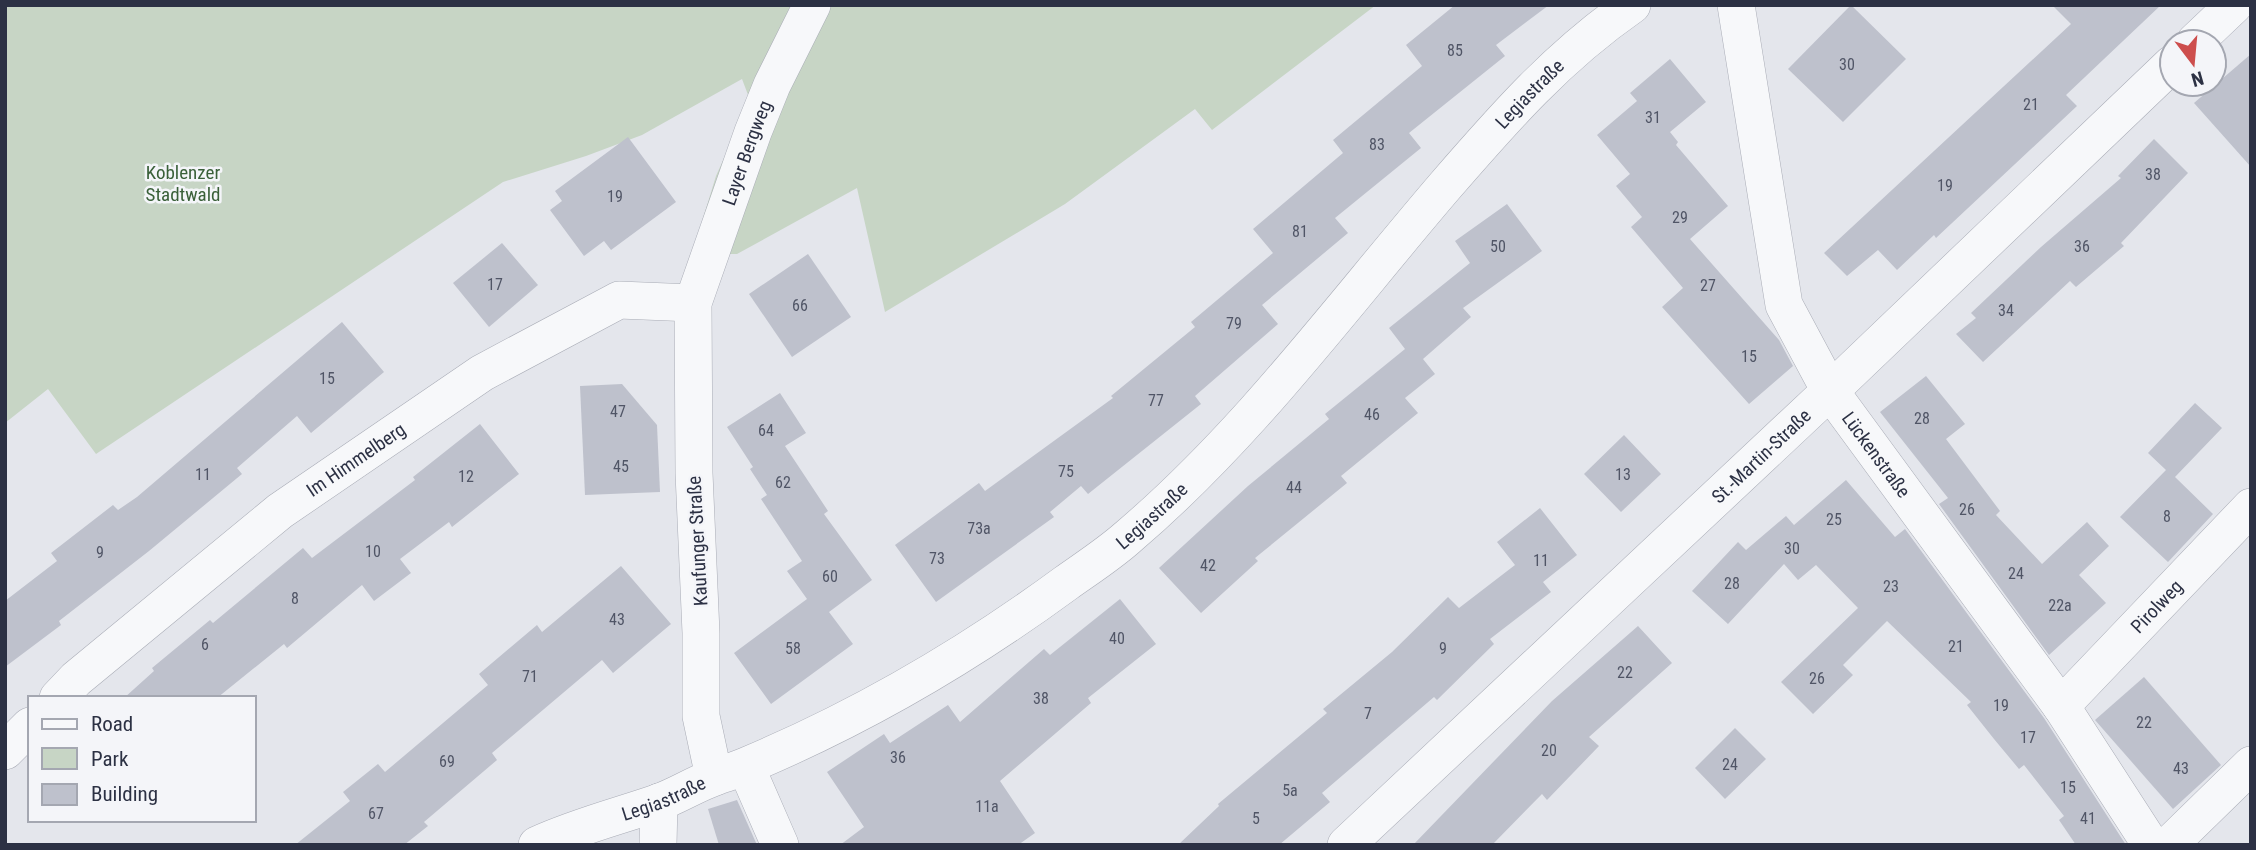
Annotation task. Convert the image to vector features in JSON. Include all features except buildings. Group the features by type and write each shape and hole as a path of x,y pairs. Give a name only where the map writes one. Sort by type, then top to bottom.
{"street":[{"name":"Layer Bergweg","path":"693,303 753,132 772,85 812,5"},
{"name":"Legiastraße","path":"537,845 568,831 659,802 842,721 940,667 1034,607 1128,538 1208,461 1283,382 1417,218 1536,83 1594,32 1632,5"},
{"name":"Lückenstraße","path":"1736,5 1784,305 1829,391 2061,706 2151,845"},
{"path":"2210,28 2234,5"},
{"name":"St.-Martin-Straße","path":"1346,845 2158,77"},
{"name":"Im Himmelberg","path":"60,696 76,679 280,511 482,373 619,300 693,303"},
{"name":"Kaufunger Straße","path":"693,303 694,472 701,633 701,716 730,772 780,845"},
{"name":"Pirolweg","path":"2061,706 2251,507"},
{"path":"5,751 28,728"},
{"path":"2169,845 2251,765"},
{"path":"658,845 659,802"}],"green space":[{"name":"Koblenzer Stadtwald","path":"5,5 1376,5 1212,130 1195,109 1065,204 885,312 857,188 737,254 692,254 716,176 750,100 742,79 642,135 503,182 96,454 48,389 5,423"}]}
